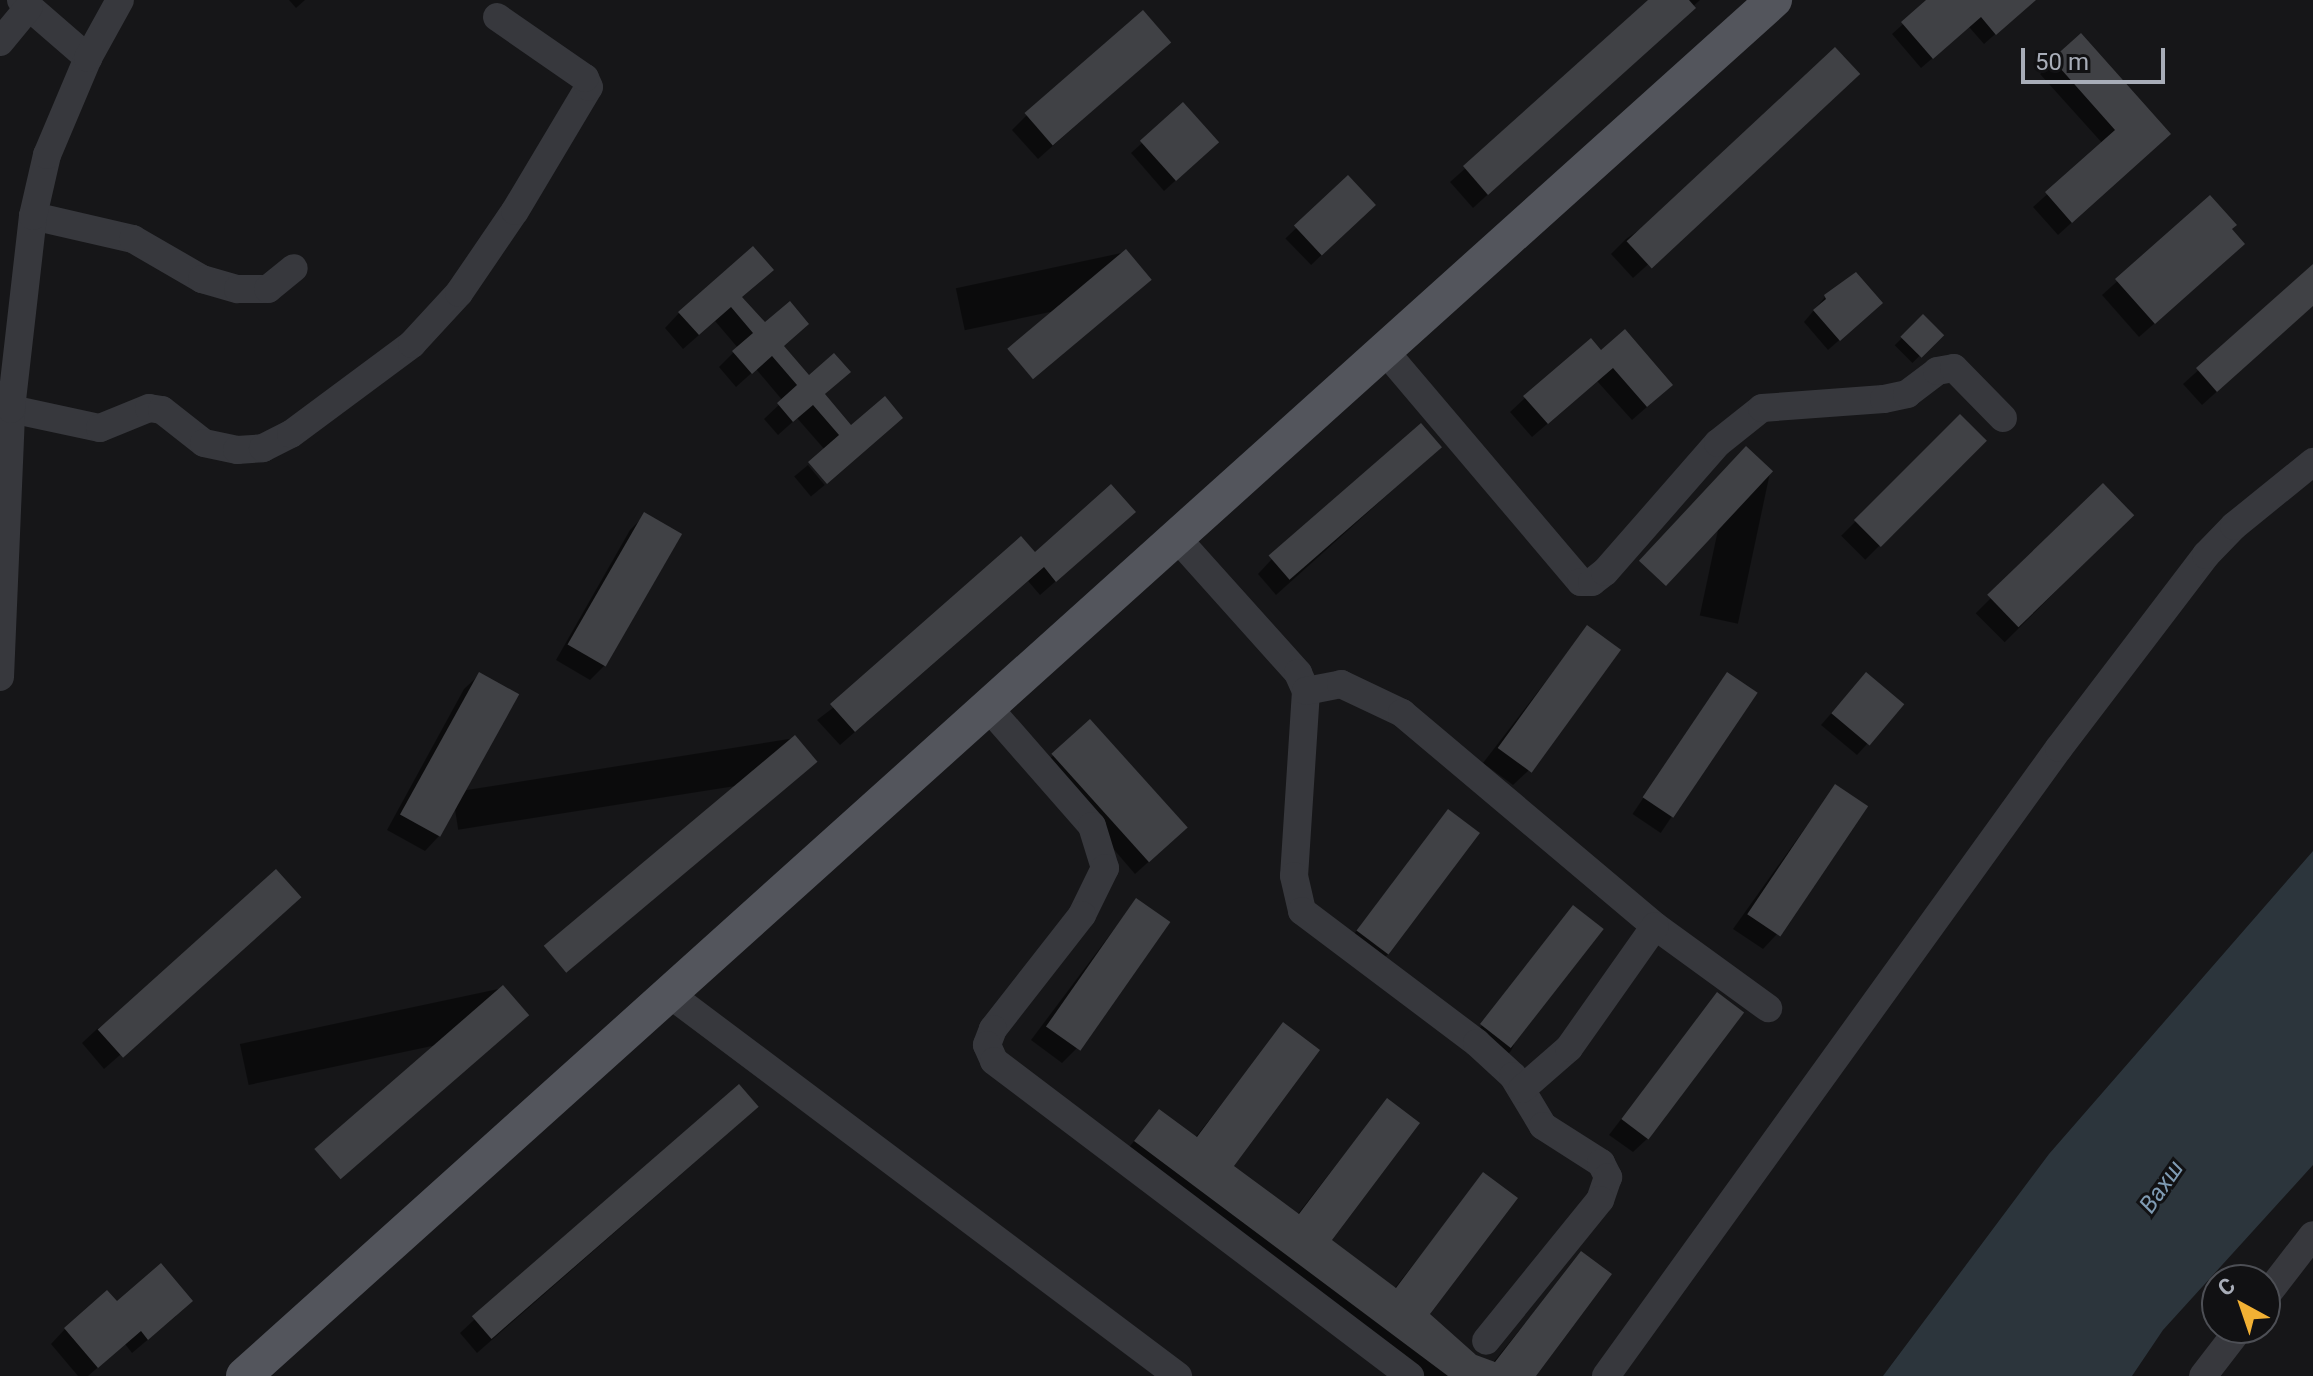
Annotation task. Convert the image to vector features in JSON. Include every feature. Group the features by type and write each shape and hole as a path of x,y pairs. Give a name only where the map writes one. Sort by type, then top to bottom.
{"main road":[{"path":"244,1376 1774,0"}],"street":[{"path":"0,677 11,409 10,339 47,155 88,58 120,0"},
{"path":"0,42 25,4 88,58"},
{"path":"11,409 100,428 149,408 162,410 204,443 237,450 263,448 291,434 412,344 467,281 589,87 585,78 497,17"},
{"path":"33,216 133,239 202,279 238,289 268,289 294,268"},
{"path":"1384,350 1581,582 1592,582 1605,572 1718,443 1762,408 1895,396 1937,371 1954,368 2003,418"},
{"path":"1606,1376 2059,748 2206,555 2234,526 2313,462"},
{"path":"1176,537 1298,673 1306,691 1306,749 1294,876 1302,911 1477,1043 1522,1089 1543,1126 1601,1163 1608,1177 1600,1200 1486,1341"},
{"path":"1306,691 1341,684 1402,713 1655,926 1768,1008"},
{"path":"987,706 1092,826 1105,868 1082,915 993,1029 987,1045 994,1061 1410,1376"},
{"path":"1522,1089 1569,1048 1655,926"},
{"path":"668,993 1178,1376"},
{"path":"2281,1276 2313,1235"},
{"path":"2203,1376 2228,1344"}],"water":[{"name":"Вахш","path":"2313,851 2313,1165 2223,1264 2201,1264 2201,1288 2163,1330 2132,1376 1883,1376 2049,1154"}],"building":[{"path":"1648,0 1689,0 1696,8 1488,195 1463,166"},
{"path":"1926,0 2036,0 1996,35 1981,17 1933,59 1901,22"},
{"path":"1143,10 1171,42 1053,145 1025,113"},
{"path":"2081,33 2171,134 2072,223 2045,192 2115,130 2052,59"},
{"path":"1835,47 1860,74 1652,268 1627,241"},
{"path":"1183,102 1219,142 1176,181 1140,141"},
{"path":"1348,175 1376,205 1322,255 1294,225"},
{"path":"2210,195 2237,225 2232,229 2245,244 2155,324 2115,279"},
{"path":"753,246 774,270 742,297 765,322 790,301 809,324 784,346 809,375 834,353 851,372 825,394 851,425 885,396 903,418 827,484 808,462 839,435 813,405 793,422 777,403 797,385 772,356 752,374 732,351 753,333 731,307 699,335 678,312"},
{"path":"1126,249 1152,280 1033,379 1007,349"},
{"path":"2313,264 2313,306 2217,392 2196,368"},
{"path":"1856,272 1883,303 1840,341 1813,310 1826,299 1824,295"},
{"path":"1923,314 1944,335 1922,358 1900,337"},
{"path":"1625,329 1673,385 1647,407 1613,368 1548,424 1523,396 1591,338 1601,350"},
{"path":"1960,414 1987,441 1881,547 1854,520"},
{"path":"1421,423 1442,447 1290,580 1269,556"},
{"path":"1746,446 1773,471 1666,586 1639,561"},
{"path":"2103,483 2134,515 2018,627 1987,595"},
{"path":"1111,484 1136,512 1056,582 1044,567 855,732 830,704 1021,536 1035,552"},
{"path":"644,512 682,534 606,667 568,645"},
{"path":"1587,625 1621,650 1532,773 1498,748"},
{"path":"479,672 519,694 440,837 400,815"},
{"path":"1727,672 1758,693 1673,818 1643,797"},
{"path":"1866,672 1904,704 1870,746 1831,713"},
{"path":"1090,719 1188,827 1149,862 1051,754"},
{"path":"795,735 817,762 566,973 544,946"},
{"path":"1835,784 1868,806 1780,937 1747,914"},
{"path":"1448,809 1480,833 1388,954 1357,930"},
{"path":"276,869 301,897 123,1058 98,1030"},
{"path":"1136,898 1170,922 1080,1051 1046,1027"},
{"path":"1573,905 1604,929 1511,1048 1480,1024"},
{"path":"503,985 529,1015 341,1179 314,1149"},
{"path":"1717,992 1744,1012 1648,1139 1621,1119"},
{"path":"1283,1022 1320,1050 1234,1166 1299,1214 1387,1098 1420,1123 1332,1240 1396,1288 1483,1172 1518,1198 1430,1314 1476,1355 1495,1362 1581,1251 1612,1274 1536,1376 1448,1376 1134,1141 1159,1109 1197,1137"},
{"path":"739,1084 759,1107 492,1339 472,1316"},
{"path":"161,1263 193,1301 148,1340 141,1331 98,1368 64,1328 107,1290 117,1301"}]}
